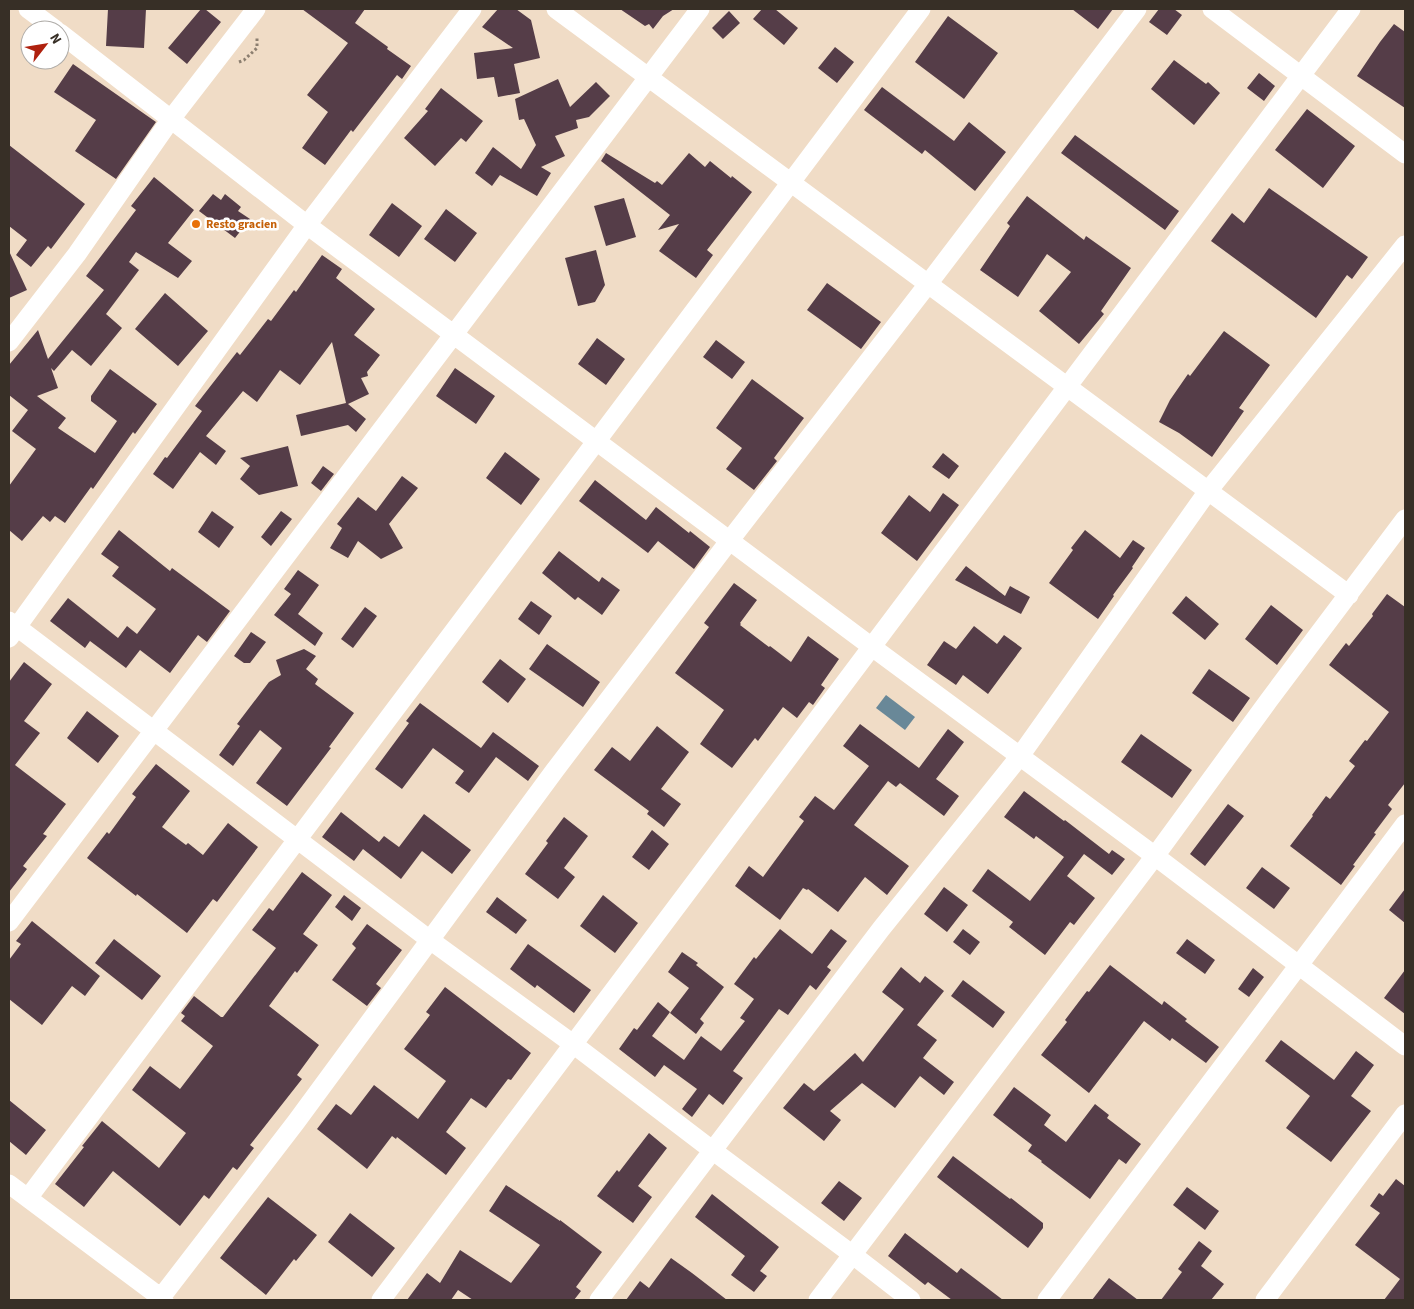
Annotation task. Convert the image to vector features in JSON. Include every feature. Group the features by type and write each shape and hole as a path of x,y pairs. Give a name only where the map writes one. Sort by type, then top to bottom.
{"street":[{"path":"28,9 43,20"},
{"path":"9,342 77,254 171,119 256,9"},
{"path":"472,9 307,225 12,629 154,730 430,940 573,1044 911,1300"},
{"path":"556,9 1349,595"},
{"path":"9,922 700,9"},
{"path":"28,1198 921,9"},
{"path":"9,1184 162,1299 296,1122 561,762 1137,9"},
{"path":"1212,9 1405,154"},
{"path":"381,1300 1351,9"},
{"path":"70,41 307,225 1155,856 1405,1046"},
{"path":"599,1300 881,929 1020,756 1208,491 1405,245"},
{"path":"818,1300 1155,856 1405,519"},
{"path":"1047,1300 1405,824"},
{"path":"1265,1300 1405,1114"}],"water":[{"path":"886,695 915,717 905,730 876,708"}],"building":[{"path":"108,9 146,9 144,48 106,46"},
{"path":"201,9 205,9 221,22 187,64 168,48"},
{"path":"302,9 365,9 355,23 411,66 402,79 397,75 353,132 351,130 325,165 302,148 328,112 307,95 348,43"},
{"path":"498,9 516,9 531,20 540,58 514,64 520,93 498,97 494,77 477,79 474,53 513,48 482,27"},
{"path":"620,9 674,9 663,16 653,29 649,24 645,26"},
{"path":"762,9 775,9 798,28 784,45 753,19"},
{"path":"1072,9 1113,9 1098,29"},
{"path":"1159,9 1174,9 1182,15 1167,35 1149,22"},
{"path":"729,11 740,23 723,39 712,28"},
{"path":"948,16 998,53 964,99 915,62"},
{"path":"1394,24 1405,32 1405,108 1357,76"},
{"path":"835,47 854,62 837,83 818,68"},
{"path":"1174,60 1206,84 1208,82 1220,93 1194,125 1151,89"},
{"path":"73,64 156,122 116,179 75,151 96,120 54,92"},
{"path":"1259,73 1275,86 1264,101 1247,88"},
{"path":"558,79 570,107 596,82 610,96 589,117 576,120 578,128 555,136 565,156 541,167 551,173 537,196 500,175 492,186 475,173 493,147 521,169 536,145 524,119 519,120 515,99"},
{"path":"882,87 954,141 969,122 1006,152 975,191 925,150 922,154 864,110"},
{"path":"441,88 483,121 466,142 461,138 435,166 404,138 428,111 425,109"},
{"path":"1307,109 1355,146 1323,188 1275,150"},
{"path":"1075,135 1179,211 1165,230 1061,153"},
{"path":"9,145 85,204 51,249 48,246 31,267 16,255 27,240 9,226"},
{"path":"606,153 655,183 657,181 662,185 689,153 705,167 710,161 752,192 707,250 713,255 696,278 659,251 679,224 658,230 670,215 601,161"},
{"path":"154,177 194,210 168,243 192,261 178,278 136,252 129,262 139,270 106,314 122,328 91,366 72,350 54,371 51,368 58,388 37,396 66,418 58,428 95,453 117,421 91,401 91,396 110,369 157,404 135,434 133,432 93,489 91,487 65,523 55,516 50,522 43,516 22,541 9,530 9,486 36,449 12,431 28,410 9,395 9,365 38,330 48,359 104,290 86,276 136,210 131,206"},
{"path":"1269,188 1368,257 1352,279 1347,275 1316,318 1211,241 1232,213 1244,223"},
{"path":"213,194 221,200 225,194 241,207 238,211 250,219 235,238 199,211"},
{"path":"1027,196 1084,240 1086,236 1131,268 1101,311 1104,314 1079,344 1039,311 1071,272 1047,254 1018,297 980,270 1010,226 1007,223"},
{"path":"624,198 636,237 606,246 594,206"},
{"path":"392,203 422,226 399,257 369,235"},
{"path":"446,209 477,233 455,262 424,239"},
{"path":"596,250 605,285 595,302 578,306 565,258"},
{"path":"9,251 27,290 9,298"},
{"path":"322,255 342,269 336,278 375,309 354,335 380,355 367,372 368,376 361,378 369,394 348,404 366,419 356,432 348,425 301,436 296,415 346,403 332,342 300,385 280,370 257,402 243,391 206,436 226,451 216,465 200,452 173,489 153,474 202,411 195,406 237,352 240,355 268,319 271,321 294,290 296,292"},
{"path":"827,283 881,322 861,349 807,310"},
{"path":"165,293 208,331 178,366 135,329"},
{"path":"1224,331 1270,365 1239,408 1244,411 1212,457 1179,433 1159,422 1170,400 1188,374 1190,376"},
{"path":"597,338 625,359 606,385 578,364"},
{"path":"716,340 745,362 732,379 703,357"},
{"path":"455,368 495,396 476,424 436,396"},
{"path":"752,379 804,418 774,458 777,461 754,490 726,469 742,448 716,428"},
{"path":"288,446 298,486 259,495 240,479 250,466 240,458"},
{"path":"505,452 540,479 521,505 486,478"},
{"path":"943,453 959,466 949,479 932,467"},
{"path":"323,466 334,474 321,491 311,483"},
{"path":"402,476 418,488 389,524 403,548 381,559 358,541 348,558 330,548 342,528 337,524 358,497 376,511"},
{"path":"595,480 646,520 656,507 710,547 694,569 658,541 648,553 579,501"},
{"path":"943,493 959,505 917,561 881,533 909,495 930,512"},
{"path":"212,511 234,527 219,548 198,532"},
{"path":"281,511 292,519 271,546 261,537"},
{"path":"119,530 170,571 172,568 230,611 207,642 198,635 170,673 140,650 126,668 90,641 85,648 50,621 68,598 118,638 127,626 137,634 156,609 112,576 119,567 101,554"},
{"path":"1085,530 1120,558 1133,540 1145,548 1098,619 1049,583"},
{"path":"559,551 599,582 602,577 620,590 602,615 578,597 575,600 542,573"},
{"path":"966,566 1005,596 1010,586 1030,597 1021,614 955,580"},
{"path":"298,570 319,585 298,614 323,633 315,646 274,615 291,594 284,589"},
{"path":"734,583 757,600 740,625 769,647 791,662 808,636 839,659 821,685 825,688 813,705 809,702 797,718 783,707 758,741 755,738 732,768 700,744 724,710 675,673 709,627 704,623"},
{"path":"1387,594 1405,607 1405,783 1388,805 1392,809 1374,833 1376,834 1341,885 1290,846 1326,796 1330,799 1355,766 1349,761 1389,712 1329,665 1346,643 1349,646 1373,616 1372,614"},
{"path":"1186,596 1219,624 1205,640 1172,613"},
{"path":"531,601 552,616 539,635 518,619"},
{"path":"1271,605 1303,630 1277,665 1245,639"},
{"path":"365,607 377,616 353,648 341,639"},
{"path":"974,626 997,644 1004,635 1022,648 988,694 963,675 956,685 927,665 944,641 956,649"},
{"path":"251,632 266,642 250,663 244,663 234,656"},
{"path":"547,644 600,682 583,707 529,669"},
{"path":"304,649 316,656 306,669 318,679 315,684 354,713 329,747 331,748 287,806 256,783 282,748 260,730 233,766 219,755 240,726 237,724 269,682 281,675 276,660"},
{"path":"500,659 526,679 508,703 482,682"},
{"path":"24,662 52,684 24,721 40,733 15,765 66,804 43,834 47,836 23,866 27,869 9,892 9,682"},
{"path":"1209,669 1250,698 1233,722 1192,693"},
{"path":"420,703 481,748 493,732 539,766 528,781 496,757 469,793 455,783 464,771 433,748 402,789 375,769 409,723 406,721"},
{"path":"87,711 119,736 98,763 67,738"},
{"path":"860,724 919,768 948,729 964,742 936,779 959,796 944,816 900,783 896,787 888,781 854,825 909,866 887,895 865,877 838,912 808,889 803,888 780,920 735,886 749,866 763,877 804,821 799,817 815,796 834,810 869,766 843,746"},
{"path":"657,726 689,752 661,789 681,804 664,827 647,814 649,811 594,770 612,747 630,761"},
{"path":"1141,734 1192,770 1172,798 1121,762"},
{"path":"156,764 190,791 162,827 203,855 228,823 258,847 217,902 213,899 187,933 87,858 107,832 109,834 136,797 132,794"},
{"path":"1024,791 1109,854 1112,850 1125,859 1112,875 1084,854 1067,876 1095,898 1074,925 1070,922 1045,955 1009,927 1013,922 972,891 988,869 1030,901 1064,857 1036,836 1034,839 1004,817"},
{"path":"1228,804 1244,816 1205,866 1190,854"},
{"path":"341,812 379,842 384,836 399,847 424,814 471,850 452,874 422,851 401,879 363,849 354,861 322,837"},
{"path":"564,817 588,836 564,868 575,877 558,899 525,874"},
{"path":"652,830 669,844 649,870 632,857"},
{"path":"1262,867 1290,888 1274,909 1246,888"},
{"path":"302,872 332,895 303,934 318,945 297,973 295,971 269,1006 319,1045 297,1075 302,1079 250,1145 254,1148 237,1170 233,1167 209,1199 204,1195 180,1226 113,1171 84,1207 55,1184 102,1121 159,1168 186,1133 132,1090 150,1066 180,1089 213,1046 181,1021 185,1016 181,1013 194,996 223,1017 276,948 252,930 269,908 273,911"},
{"path":"944,887 968,905 947,932 924,914"},
{"path":"1405,889 1405,923 1389,910"},
{"path":"344,895 361,908 352,921 335,907"},
{"path":"603,895 638,923 615,953 580,926"},
{"path":"497,897 527,920 516,934 486,912"},
{"path":"32,921 100,976 85,996 72,986 42,1025 9,999 9,960 21,944 16,941"},
{"path":"367,924 402,950 376,984 381,988 367,1006 332,980 356,948 352,944"},
{"path":"780,929 812,954 831,929 847,941 827,967 831,970 816,990 810,985 788,1015 779,1009 733,1071 743,1078 723,1105 709,1094 692,1117 682,1109 697,1089 664,1065 655,1077 619,1049 634,1028 637,1030 658,1002 670,1012 652,1036 684,1060 701,1036 721,1051 745,1021 740,1018 754,999 734,984 754,957 756,959"},
{"path":"963,929 980,942 970,955 953,942"},
{"path":"114,939 161,976 142,1000 95,963"},
{"path":"1187,939 1215,960 1205,974 1176,953"},
{"path":"528,944 591,990 574,1013 537,985 535,988 510,969"},
{"path":"682,952 698,963 696,965 724,987 700,1019 704,1023 696,1034 670,1013 689,988 668,972"},
{"path":"1110,965 1162,1005 1164,1001 1187,1019 1185,1021 1219,1047 1206,1063 1172,1038 1170,1041 1144,1021 1089,1093 1041,1055 1067,1022 1065,1020 1087,991 1089,992"},
{"path":"901,967 920,983 925,976 944,991 917,1025 937,1040 923,1058 954,1082 944,1095 920,1076 895,1108 862,1083 830,1111 841,1120 824,1141 783,1108 804,1083 814,1091 855,1053 863,1062 904,1009 882,992"},
{"path":"1253,968 1264,977 1249,997 1238,989"},
{"path":"1405,970 1405,1014 1384,998"},
{"path":"963,980 1005,1012 993,1028 951,996"},
{"path":"445,987 531,1053 511,1080 508,1079 486,1108 471,1098 446,1132 466,1148 446,1175 397,1137 396,1139 392,1136 367,1169 317,1129 336,1104 351,1115 374,1085 418,1119 446,1081 404,1049 430,1015 426,1012"},
{"path":"1281,1040 1334,1080 1356,1051 1374,1065 1351,1096 1371,1111 1331,1162 1286,1128 1310,1096 1265,1061"},
{"path":"1014,1087 1051,1115 1044,1125 1066,1142 1095,1104 1109,1115 1107,1118 1141,1144 1126,1164 1119,1159 1090,1199 1028,1151 1032,1145 993,1115"},
{"path":"9,1100 46,1130 26,1155 9,1141"},
{"path":"649,1133 667,1148 638,1186 652,1197 633,1223 597,1196 617,1170 619,1172"},
{"path":"953,1156 1043,1223 1043,1228 1028,1248 937,1177"},
{"path":"1396,1179 1405,1186 1405,1300 1384,1300 1400,1279 1355,1245 1380,1213 1370,1206 1379,1193 1383,1196"},
{"path":"839,1181 862,1198 844,1221 821,1203"},
{"path":"506,1185 560,1220 602,1252 576,1287 581,1291 574,1300 473,1300 458,1290 451,1300 407,1300 427,1273 440,1283 460,1250 511,1283 540,1245 489,1211"},
{"path":"1187,1187 1219,1211 1205,1230 1173,1205"},
{"path":"712,1194 779,1247 760,1271 767,1276 754,1292 731,1275 745,1256 695,1217"},
{"path":"268,1197 317,1235 296,1261 294,1259 266,1295 220,1258"},
{"path":"350,1213 395,1248 372,1277 328,1242"},
{"path":"905,1233 957,1273 961,1268 1003,1300 952,1300 928,1282 925,1285 888,1256"},
{"path":"1199,1241 1212,1251 1201,1266 1224,1284 1211,1300 1161,1300 1182,1272 1178,1269"},
{"path":"671,1258 727,1300 626,1300 640,1281 649,1288"},
{"path":"1109,1278 1138,1300 1092,1300"}],"place":[{"name":"Resto gracien","path":"196,224"}]}
